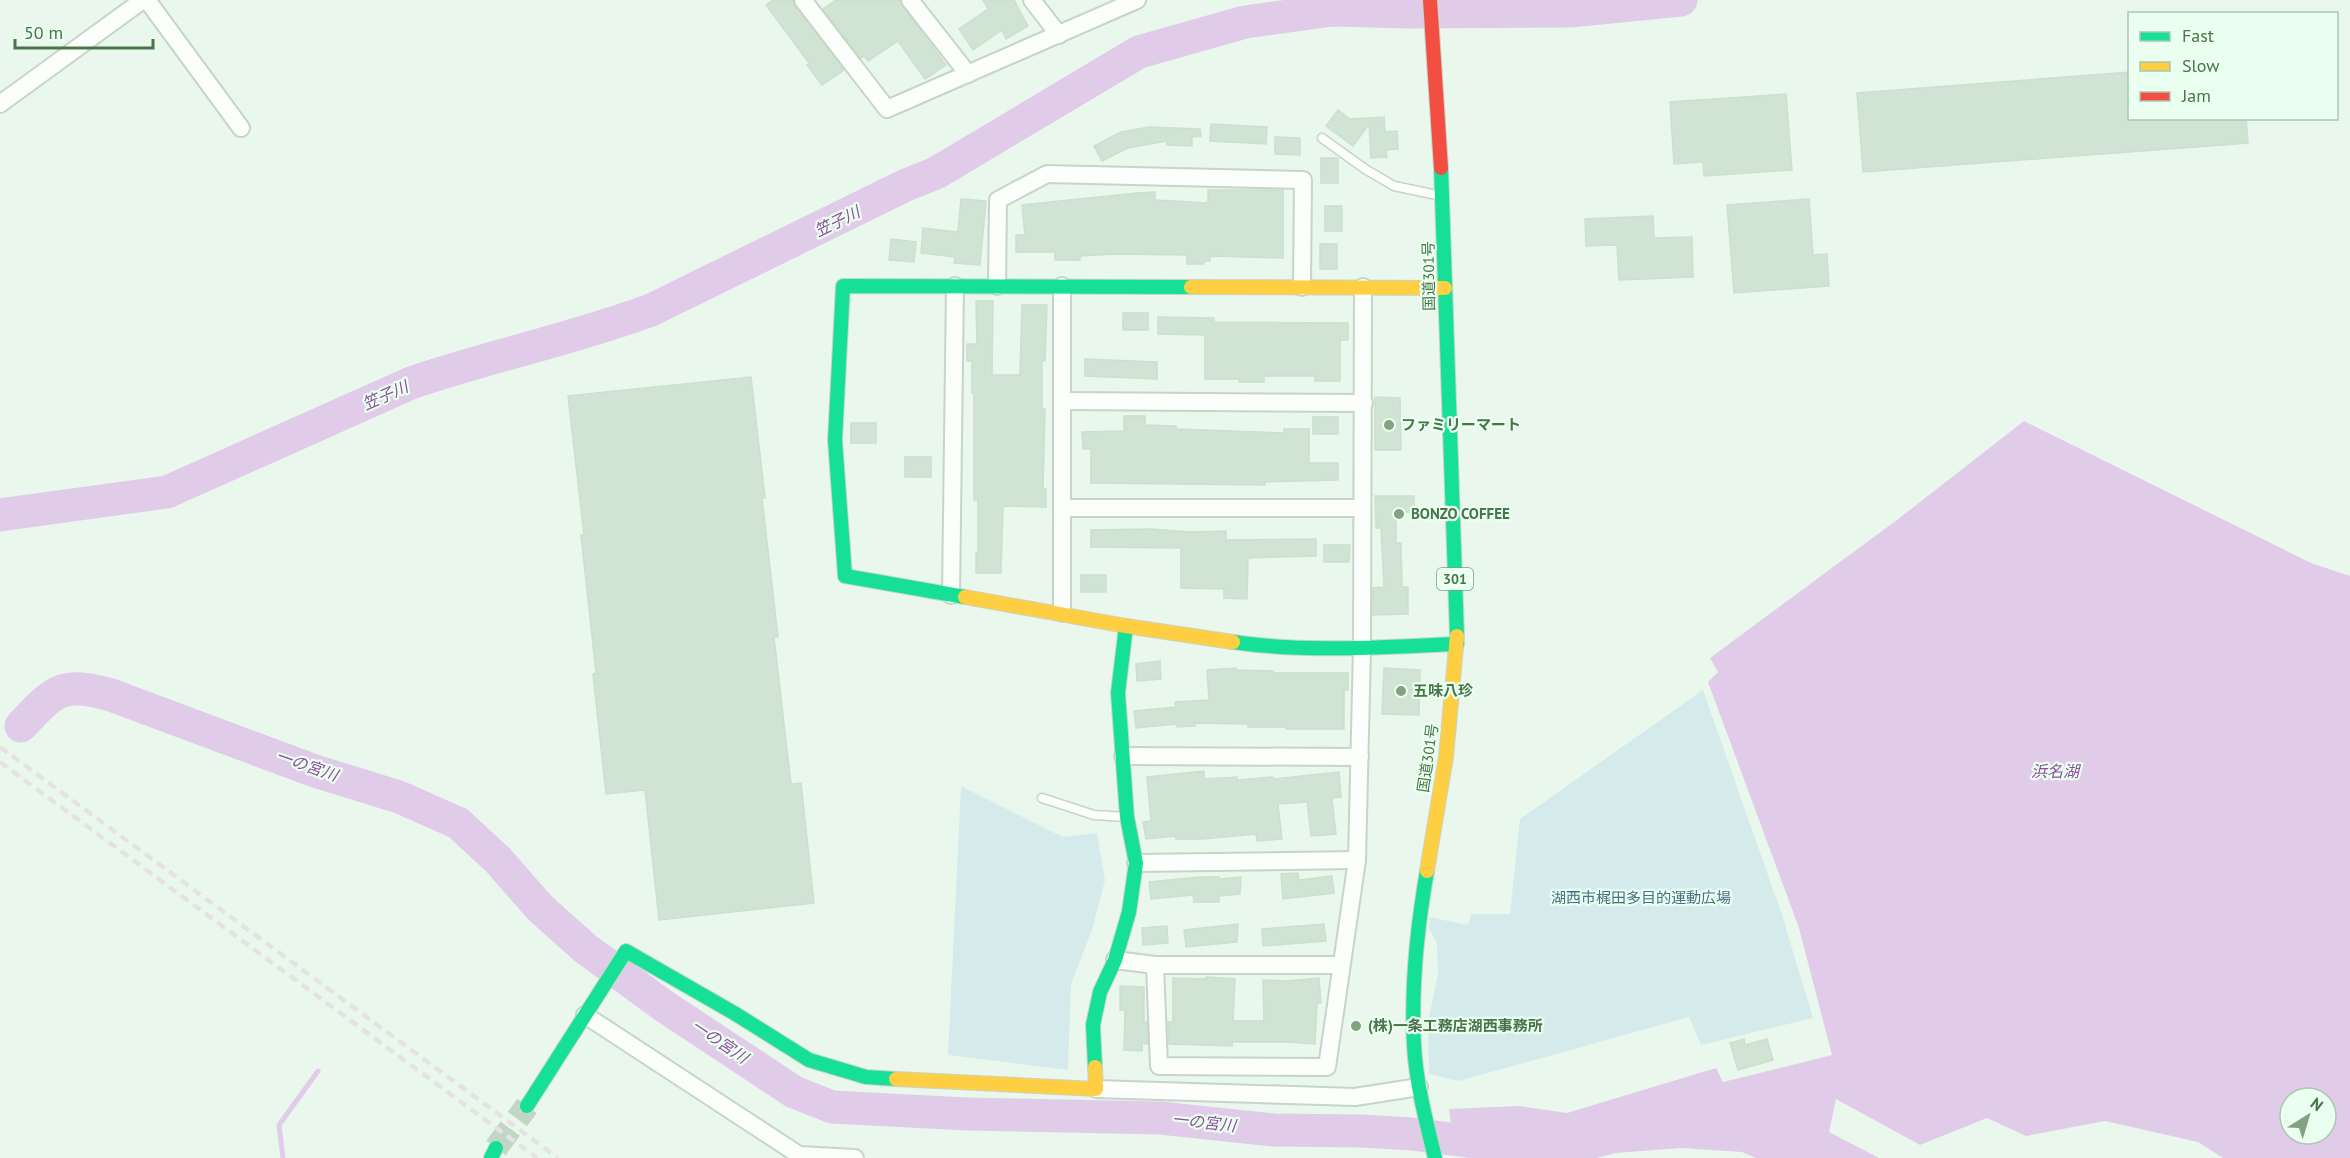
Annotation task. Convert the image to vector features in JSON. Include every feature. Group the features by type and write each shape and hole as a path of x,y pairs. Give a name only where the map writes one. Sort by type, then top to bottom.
{"main road":[{"name":"国道301号","path":"1430,0 1443,197 1457,644 1446,757 1419,916 1414,988 1414,1046 1419,1087 1434,1157"},
{"path":"1445,288 843,286 835,440 845,576 1126,626 1275,648 1362,648 1457,644"},
{"path":"526,1106 626,951 734,1013 809,1060 866,1077 1096,1089 1093,1025 1101,993 1129,912 1136,863 1127,817 1118,693 1126,626"}],"street":[{"path":"0,104 143,0"},
{"path":"147,0 241,128"},
{"path":"802,0 887,109 1137,0"},
{"path":"910,0 968,74"},
{"path":"1032,0 1059,35"},
{"path":"997,286 998,200 1047,174 1304,180 1302,287"},
{"path":"951,595 955,286"},
{"path":"1062,286 1062,613"},
{"path":"1155,965 1159,1065 1327,1067 1357,860 1362,648 1363,287"},
{"path":"1063,401 1364,403"},
{"path":"1063,508 1362,508"},
{"path":"1123,756 1360,757"},
{"path":"1136,863 1357,860"},
{"path":"1114,960 1155,965 1341,965"},
{"path":"585,1015 799,1155 855,1158"},
{"path":"1096,1089 1355,1097 1419,1087"}],"lane":[{"path":"1322,138 1365,169 1394,186 1443,197"},
{"path":"1042,798 1094,815 1127,817"}],"green space":[{"name":"湖西市梶田多目的運動広場","path":"1703,690 1782,915 1813,1018 1701,1045 1689,1017 1459,1081 1429,1074 1428,1022 1438,974 1437,943 1429,929 1429,917 1468,925 1471,914 1510,914 1520,819"},
{"path":"961,786 1063,837 1097,833 1105,880 1092,930 1071,984 1068,1070 948,1055"}],"water":[{"name":"浜名湖","path":"2024,421 2311,563 2350,576 2350,1158 2223,1158 2198,1142 2105,1121 2026,1136 1987,1118 1920,1145 1836,1099 1829,1132 1879,1158 1756,1158 1742,1152 1681,1148 1616,1153 1596,1158 1497,1158 1497,1154 1454,1144 1449,1109 1519,1106 1567,1113 1716,1068 1723,1082 1832,1055 1799,928 1708,682 1718,672 1710,658 1897,520"}],"building":[{"path":"773,0 793,0 795,6 844,70 822,85 807,65 809,63 766,5"},
{"path":"836,0 900,0 902,6 946,65 925,79 898,41 868,61 864,56 861,58 823,9"},
{"path":"983,0 1014,0 1028,26 1006,39 1002,30 973,50 959,29 988,9"},
{"path":"2128,72 2128,120 2246,120 2248,143 1863,172 1857,93"},
{"path":"1786,94 1792,170 1704,176 1703,162 1674,164 1670,102"},
{"path":"1338,110 1350,119 1384,117 1385,132 1397,131 1398,149 1386,150 1387,157 1371,158 1369,124 1353,146 1326,126"},
{"path":"1211,124 1267,127 1266,144 1210,141"},
{"path":"1149,127 1200,129 1201,136 1192,137 1192,146 1167,145 1167,141 1128,148 1102,161 1094,146 1121,132"},
{"path":"1275,137 1300,138 1300,155 1275,154"},
{"path":"1321,158 1338,158 1338,183 1321,183"},
{"path":"1208,190 1283,190 1283,258 1210,256 1210,261 1204,261 1204,264 1187,264 1187,255 1116,254 1080,256 1080,260 1055,260 1055,252 1016,252 1016,235 1025,235 1022,205 1155,192 1155,200 1208,203"},
{"path":"961,199 986,201 980,265 954,263 955,257 921,253 923,228 958,232"},
{"path":"1809,199 1813,255 1827,254 1829,286 1734,293 1727,205"},
{"path":"1325,206 1342,206 1342,231 1325,231"},
{"path":"1653,216 1654,238 1692,237 1693,277 1619,280 1617,245 1586,246 1585,219"},
{"path":"891,239 916,242 914,262 889,260"},
{"path":"1320,244 1337,244 1337,269 1320,269"},
{"path":"976,301 993,301 992,375 1020,375 1022,305 1047,305 1045,361 1042,361 1042,409 1045,409 1043,489 1046,489 1046,507 1003,506 1001,573 976,573 978,500 974,500 974,393 972,393 972,361 967,361 967,344 977,344"},
{"path":"1123,313 1148,313 1148,330 1123,330"},
{"path":"1158,317 1214,318 1214,322 1348,323 1348,340 1340,340 1340,381 1315,381 1315,376 1264,376 1264,382 1205,379 1205,335 1158,334"},
{"path":"1085,359 1157,362 1157,379 1085,376"},
{"path":"751,377 778,637 774,637 791,784 801,783 814,903 659,920 645,790 606,794 581,535 584,535 568,396"},
{"path":"1375,397 1400,398 1401,450 1375,450"},
{"path":"1124,416 1145,416 1145,425 1176,426 1176,429 1284,433 1284,429 1309,429 1309,463 1338,463 1338,480 1265,482 1265,485 1091,483 1091,449 1083,449 1082,432 1124,431"},
{"path":"1313,417 1338,417 1338,434 1313,434"},
{"path":"851,423 876,423 876,443 851,443"},
{"path":"905,457 931,457 931,477 905,477"},
{"path":"1375,496 1414,496 1414,512 1396,512 1396,543 1401,543 1402,587 1408,587 1408,614 1373,615 1373,588 1384,587 1381,528 1376,528"},
{"path":"1150,529 1192,532 1226,531 1226,540 1316,539 1316,556 1248,558 1247,599 1224,598 1224,589 1181,588 1181,548 1091,547 1091,530"},
{"path":"1324,545 1350,545 1349,562 1324,562"},
{"path":"1081,575 1106,575 1106,592 1081,592"},
{"path":"1160,661 1161,679 1137,681 1136,664"},
{"path":"1236,668 1236,670 1273,671 1273,673 1348,673 1348,690 1344,690 1344,729 1286,729 1286,727 1248,727 1248,724 1194,723 1195,726 1177,727 1177,724 1136,728 1134,711 1176,707 1175,702 1209,700 1207,670"},
{"path":"1384,668 1420,670 1419,715 1382,714"},
{"path":"1204,771 1204,779 1237,777 1237,780 1273,777 1274,779 1339,772 1341,797 1332,798 1336,834 1311,836 1307,802 1278,804 1282,839 1257,841 1256,834 1203,839 1176,839 1176,836 1146,839 1143,822 1151,821 1147,777"},
{"path":"1298,873 1299,880 1332,876 1334,893 1283,899 1281,874"},
{"path":"1219,877 1219,879 1241,877 1240,894 1219,896 1219,902 1194,902 1193,895 1151,899 1149,882"},
{"path":"1238,924 1237,942 1186,947 1184,930"},
{"path":"1324,924 1326,941 1263,946 1262,929"},
{"path":"1167,926 1168,943 1143,945 1142,928"},
{"path":"1206,977 1235,979 1233,1021 1264,1021 1263,980 1286,981 1319,978 1321,1003 1317,1003 1315,1044 1232,1042 1232,1046 1169,1044 1168,1022 1173,1022 1173,978 1206,979"},
{"path":"1120,986 1144,987 1144,1022 1147,1022 1148,1044 1142,1043 1142,1051 1124,1050 1125,1010 1120,1010"},
{"path":"1744,1039 1745,1045 1767,1039 1773,1060 1738,1070 1730,1043"}],"waterway":[{"name":"笠子川","path":"0,515 167,492 411,383 592,330 651,310 906,185 936,173 1139,52 1245,22 1332,10 1570,11 1681,0"},
{"name":"一の宮川","path":"21,726 42,704 60,692 70,689 94,691 111,695 315,771 399,797 458,823 498,860 540,908 586,949 664,1006 794,1092 832,1107 967,1114 1160,1118 1274,1130 1412,1134 1498,1145"},
{"path":"283,1158 279,1125 318,1071"}],"tunnel":[{"path":"496,1148 527,1106"}],"railway":[{"path":"0,747 558,1158"},
{"path":"0,762 537,1158"}],"traffic: fast":[{"path":"1441,168 1457,636"},
{"path":"965,597 845,576 835,440 843,286 1191,287"},
{"path":"1095,1067 1093,1025 1100,992 1115,960 1129,912 1136,863 1127,817 1118,693 1126,626"},
{"path":"1233,642 1317,648 1457,644"},
{"path":"1427,871 1420,914 1413,1023 1417,1073 1435,1158"},
{"path":"527,1106 626,951 734,1013 809,1060 866,1077 896,1079"},
{"path":"491,1158 496,1148"}],"traffic: slow":[{"path":"1191,287 1445,288"},
{"path":"965,597 1126,626 1233,642"},
{"path":"1427,871 1446,757 1457,636"},
{"path":"896,1079 1096,1089 1095,1067"}],"traffic: jam":[{"path":"1430,0 1441,168"}],"place":[{"name":"ファミリーマート","path":"1389,425"},
{"name":"BONZO COFFEE","path":"1399,514"},
{"name":"五味八珍","path":"1401,691"},
{"name":"(株)一条工務店湖西事務所","path":"1356,1026"}]}
